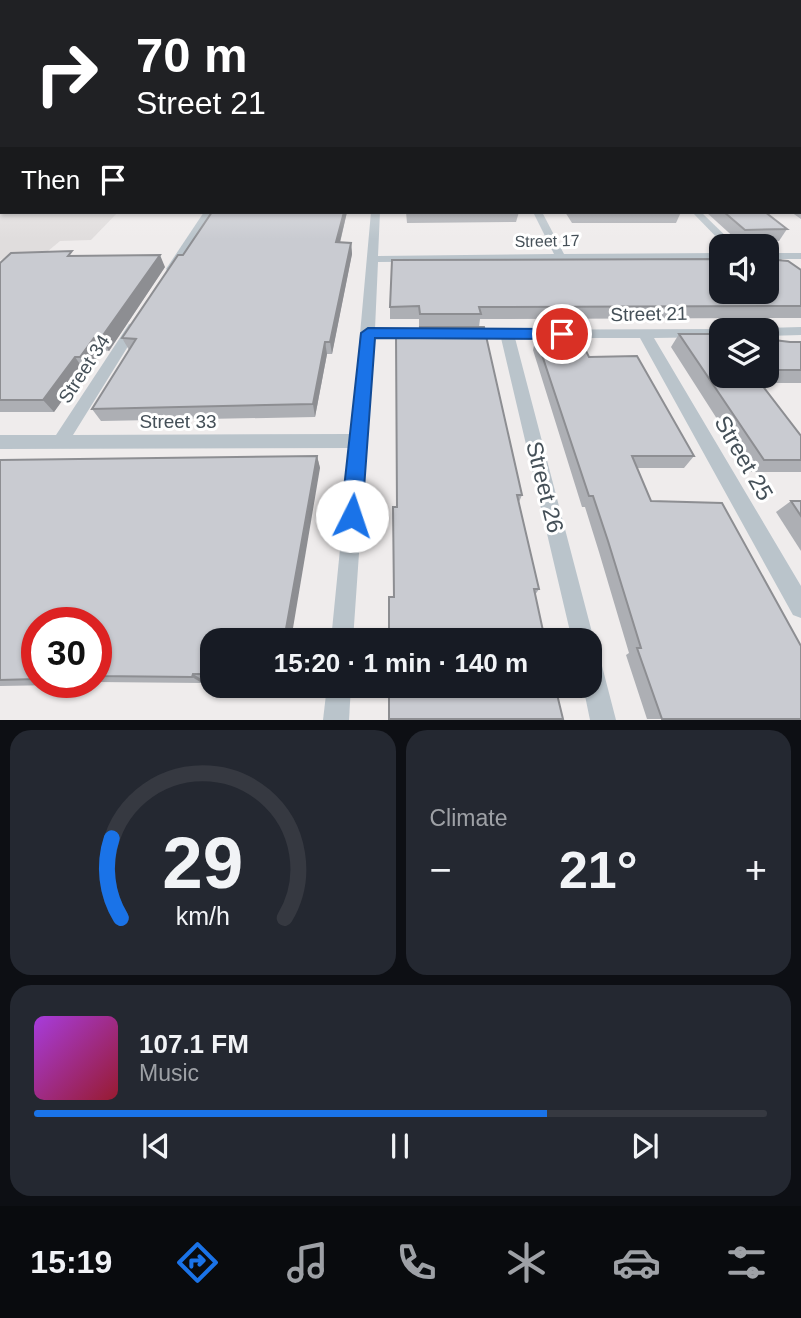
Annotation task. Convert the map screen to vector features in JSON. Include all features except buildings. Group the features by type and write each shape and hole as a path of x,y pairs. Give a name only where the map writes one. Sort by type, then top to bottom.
{"street":[{"path":"165,281 208,214"},
{"path":"343,628 368,333 375,214"},
{"path":"539,214 560,256"},
{"path":"698,214 719,234"},
{"name":"Street 17","path":"373,259 709,256"},
{"path":"779,256 801,256"},
{"path":"779,264 801,283"},
{"name":"Street 34","path":"60,442 142,315"},
{"path":"779,332 801,331"},
{"name":"Street 21","path":"368,333 709,332"},
{"name":"Street 26","path":"507,334 580,628"},
{"name":"Street 25","path":"645,334 801,607"},
{"name":"Street 33","path":"0,442 357,441"},
{"path":"336,719 338,698"},
{"path":"598,698 603,719"}],"shaded area":[{"path":"0,214 116,214 91,240 60,241 48,251 28,257 0,260"}],"route":[{"path":"352,516 368,333 562,334"}]}
